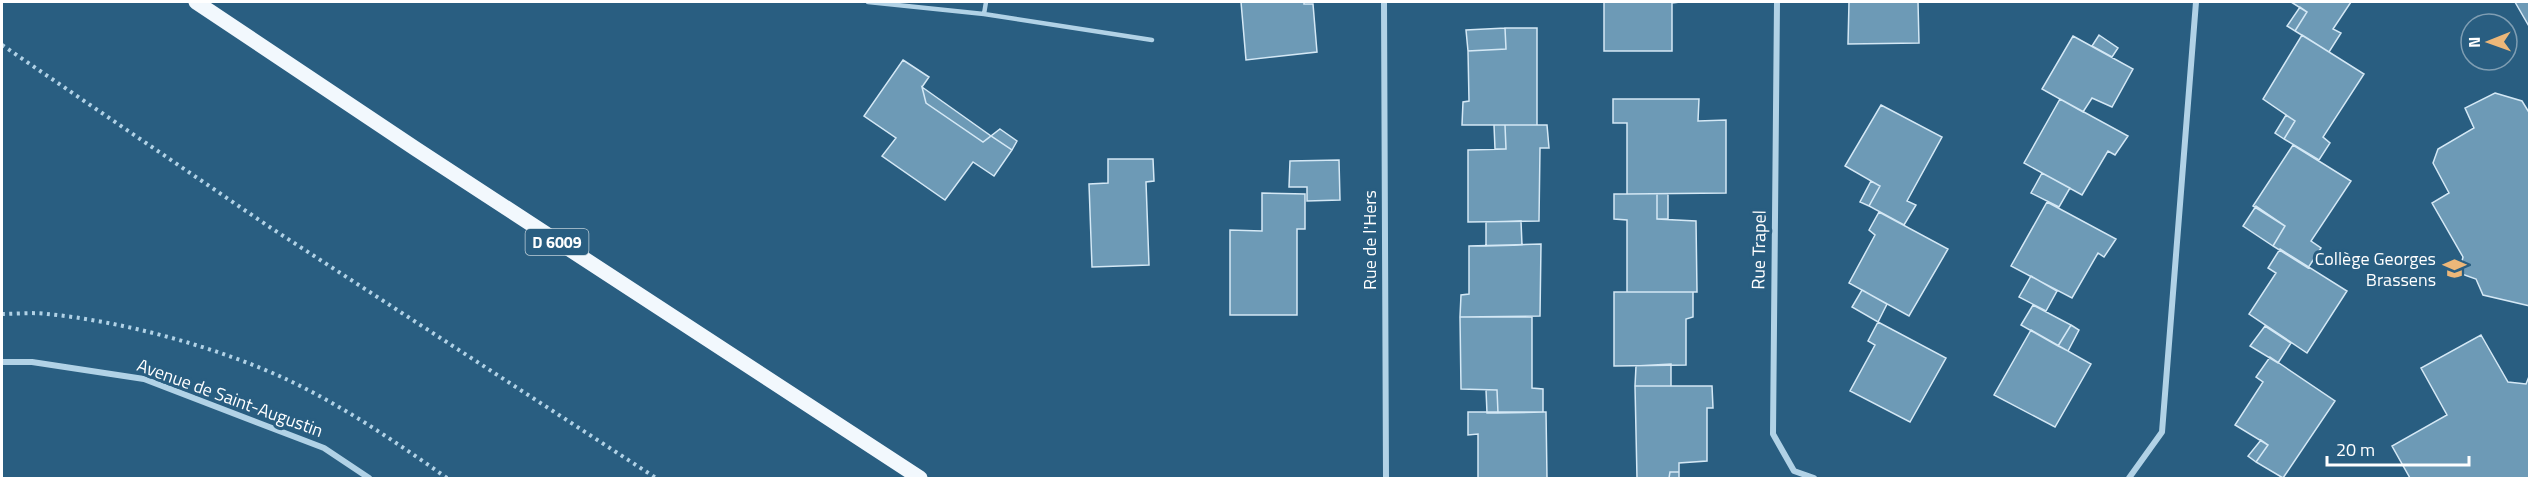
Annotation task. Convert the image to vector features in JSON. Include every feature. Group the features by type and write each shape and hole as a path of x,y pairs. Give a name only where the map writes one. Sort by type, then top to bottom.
{"main road":[{"name":"D 6009","path":"196,2 426,156 920,478"}],"street":[{"name":"Rue de l'Hers","path":"1384,2 1386,478"},
{"name":"Rue Trapel","path":"1777,2 1773,434 1794,471 1814,478"},
{"path":"2129,478 2162,432 2196,2"},
{"name":"Avenue de Saint-Augustin","path":"2,362 32,362 144,379 324,448 369,478"}],"lane":[{"path":"868,2 984,14 1152,40"},
{"path":"984,14 986,2"}],"path":[{"path":"2,45 268,226 656,478"},
{"path":"2,314 46,314 132,328 216,352 288,380 385,435 447,478"}],"building":[{"path":"1241,2 1313,4 1317,52 1246,60"},
{"path":"1604,2 1680,2 1672,3 1672,51 1604,51"},
{"path":"1849,2 1918,2 1919,43 1848,44"},
{"path":"2291,2 2351,2 2333,29 2341,33 2329,52 2295,31 2307,12"},
{"path":"2515,2 2530,2 2530,28"},
{"path":"2300,7 2307,12 2295,31 2287,26"},
{"path":"1505,28 1537,28 1537,125 1462,125 1463,102 1469,101 1468,51 1506,49"},
{"path":"1505,28 1506,49 1468,51 1466,30"},
{"path":"2099,35 2118,48 2112,57 2092,46"},
{"path":"2302,35 2364,74 2323,137 2330,143 2319,160 2284,139 2295,121 2263,99"},
{"path":"2073,36 2133,69 2112,107 2092,98 2083,112 2042,89"},
{"path":"903,60 929,77 922,87 926,103 983,142 991,136 1012,150 994,176 973,162 945,200 882,156 896,138 864,116"},
{"path":"922,87 991,136 983,142 926,103"},
{"path":"2495,93 2522,101 2530,114 2530,306 2483,295 2476,279 2459,273 2463,257 2432,203 2449,193 2433,163 2438,149 2474,128 2465,108"},
{"path":"1613,99 1699,99 1698,121 1726,120 1726,193 1627,194 1627,123 1613,123"},
{"path":"2060,99 2128,136 2115,155 2108,151 2082,195 2024,163"},
{"path":"1881,105 1942,137 1907,201 1916,205 1904,225 1869,206 1880,186 1845,166"},
{"path":"2286,115 2295,121 2284,139 2275,133"},
{"path":"1494,125 1505,125 1506,149 1495,149"},
{"path":"1505,125 1547,125 1549,148 1540,148 1539,221 1468,222 1468,150 1506,149"},
{"path":"1000,129 1017,141 1012,150 991,136"},
{"path":"2293,145 2351,181 2311,241 2321,248 2308,268 2273,246 2285,226 2253,206"},
{"path":"1108,159 1153,159 1154,181 1146,182 1149,265 1092,267 1089,184 1108,183"},
{"path":"1339,160 1340,200 1307,201 1307,187 1289,187 1290,161"},
{"path":"2042,173 2070,188 2059,207 2031,193"},
{"path":"1871,181 1880,186 1869,206 1860,202"},
{"path":"1262,193 1305,194 1305,229 1297,229 1297,315 1230,315 1230,230 1262,231"},
{"path":"1614,194 1657,194 1657,219 1696,221 1697,292 1627,292 1627,220 1614,219"},
{"path":"1657,194 1668,194 1668,219 1657,219"},
{"path":"2047,202 2116,239 2104,257 2098,253 2072,298 2011,266"},
{"path":"2256,206 2285,226 2273,246 2243,226"},
{"path":"1879,212 1948,249 1909,316 1849,283 1875,235 1869,230"},
{"path":"1521,221 1522,245 1486,246 1486,222"},
{"path":"1541,244 1540,316 1460,317 1461,295 1469,294 1469,246"},
{"path":"2280,249 2347,291 2307,353 2249,314 2276,273 2268,268"},
{"path":"2031,276 2057,291 2046,311 2019,297"},
{"path":"1862,290 1887,304 1878,322 1852,307"},
{"path":"1614,292 1693,292 1693,317 1686,319 1686,365 1614,366"},
{"path":"2033,305 2071,325 2058,346 2021,325"},
{"path":"1460,317 1532,317 1532,388 1543,389 1543,412 1498,413 1497,390 1461,389"},
{"path":"1878,322 1946,358 1910,422 1850,391 1875,345 1868,341"},
{"path":"2071,325 2079,330 2068,351 2058,346"},
{"path":"2265,326 2291,343 2278,363 2250,346"},
{"path":"2031,330 2091,364 2055,427 1994,395"},
{"path":"2481,335 2508,382 2526,384 2530,374 2530,478 2410,478 2392,446 2447,415 2421,368"},
{"path":"2270,357 2335,401 2283,478 2256,462 2268,445 2235,425 2263,382 2256,377"},
{"path":"1671,364 1671,386 1635,386 1636,366"},
{"path":"1635,386 1712,386 1713,408 1707,408 1707,461 1679,463 1679,472 1670,472 1669,478 1637,478"},
{"path":"1486,390 1497,390 1498,413 1487,413"},
{"path":"1468,412 1546,412 1547,478 1478,478 1478,434 1468,435"},
{"path":"2261,440 2268,445 2256,462 2248,456"},
{"path":"1670,472 1679,472 1679,478 1669,478"}],"place":[{"name":"Collège Georges Brassens","path":"2454,269"}]}
